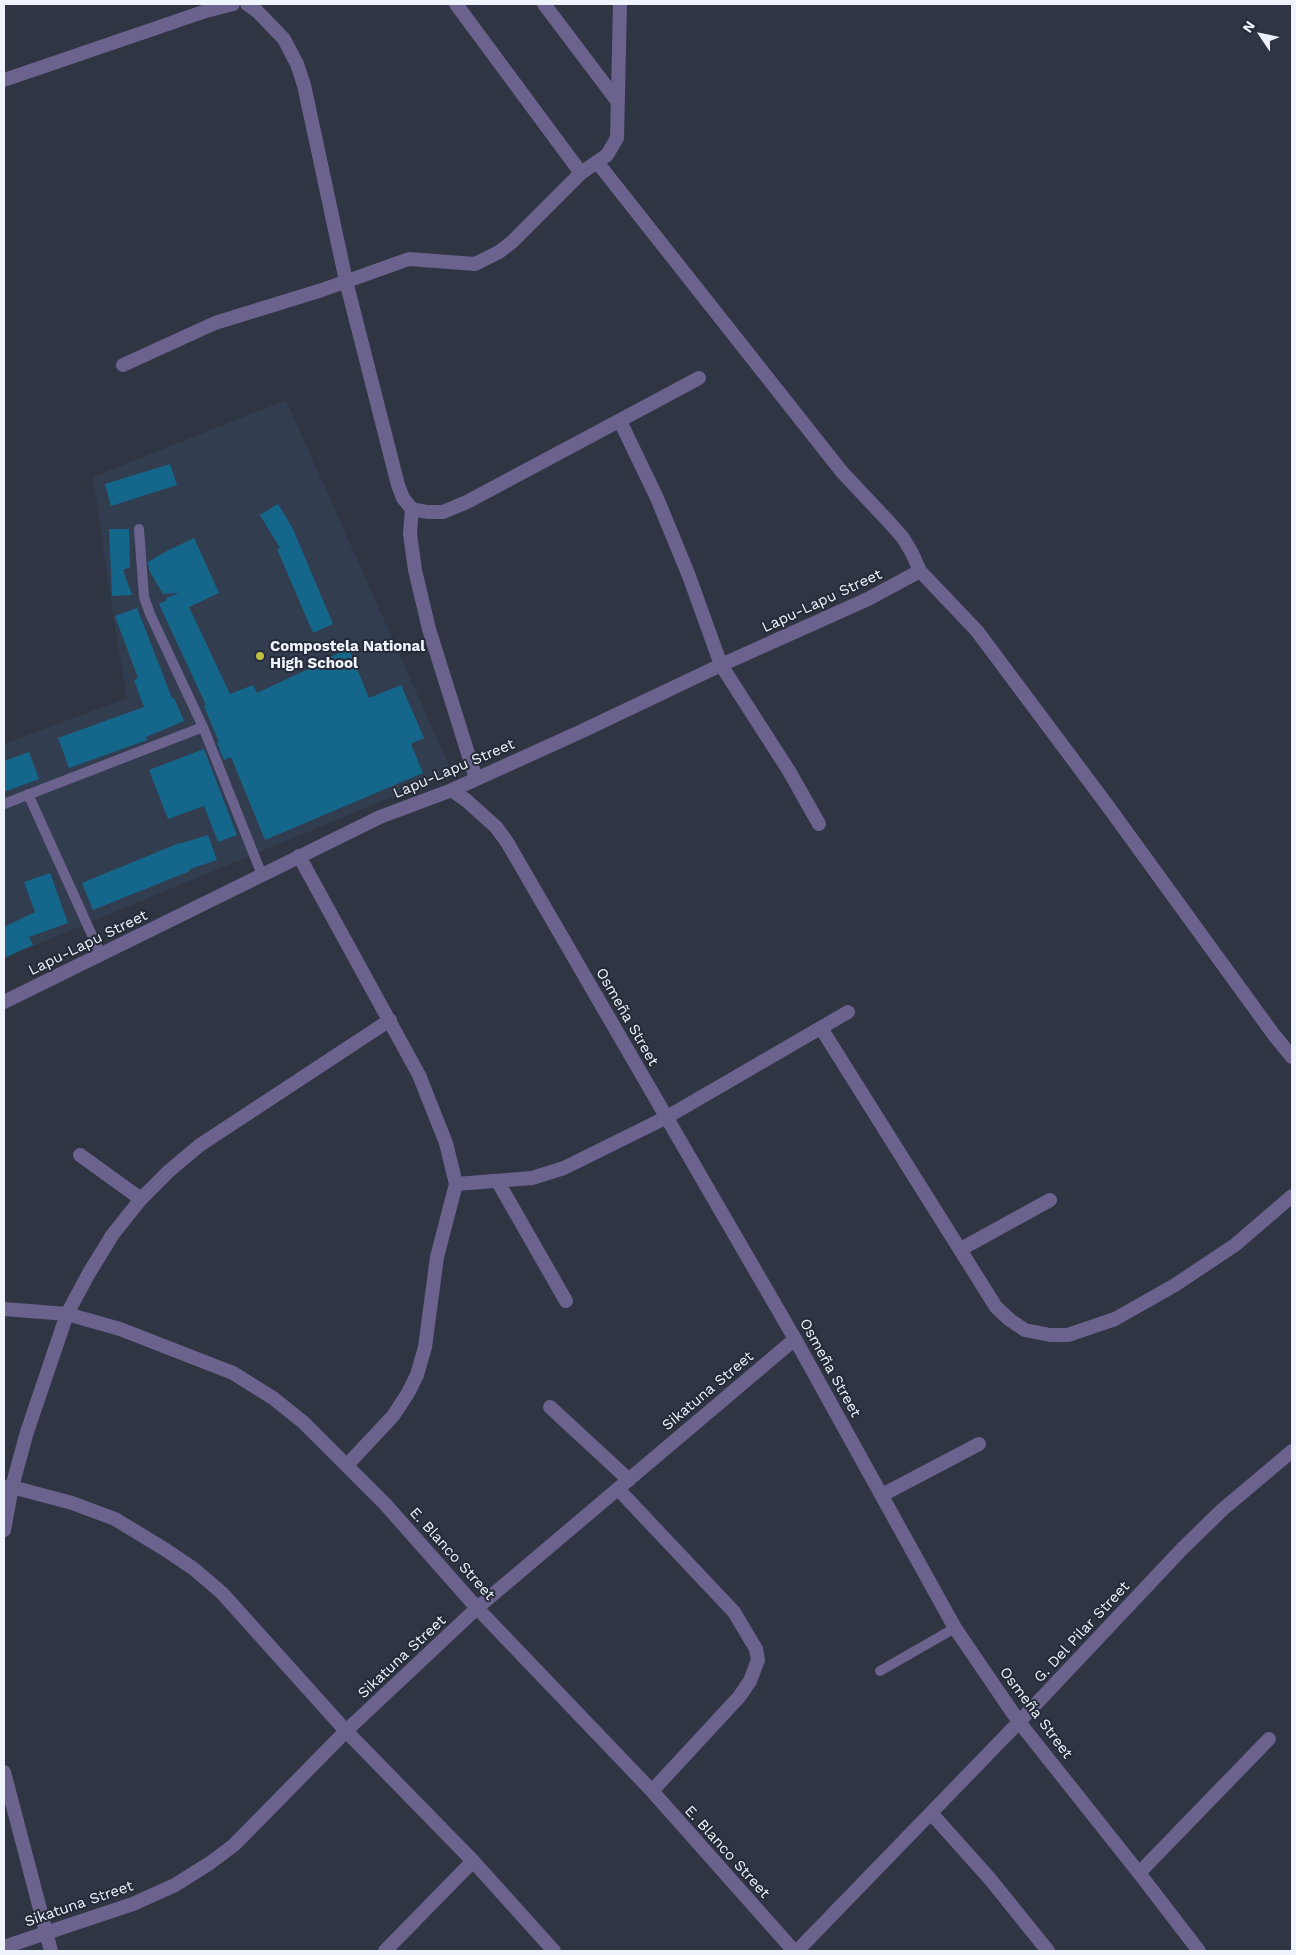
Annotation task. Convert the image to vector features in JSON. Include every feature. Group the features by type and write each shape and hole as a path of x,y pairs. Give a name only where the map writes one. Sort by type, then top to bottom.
{"street":[{"path":"4,80 233,4"},
{"path":"247,4 257,11 280,34 297,64 304,85 346,281 398,485 403,498 412,509 427,512 443,512 467,502 699,378"},
{"path":"456,4 581,172"},
{"path":"544,4 618,102"},
{"path":"123,366 215,323 409,259 465,264 483,261 512,242 581,172 607,154 617,138 620,4"},
{"path":"598,162 842,472 903,538 920,572 976,631 1107,805 1274,1036 1292,1057"},
{"path":"620,421 657,498 689,576 721,665 789,770 819,824"},
{"path":"412,509 410,534 415,570 429,629 476,779"},
{"name":"Lapu-Lapu Street","path":"4,1002 380,817 452,790 589,728 721,665 868,599 920,572"},
{"name":"Osmeña Street","path":"452,790 482,813 507,842 795,1339 955,1628 1019,1722 1139,1873 1198,1951"},
{"path":"299,856 390,1020 418,1075 446,1143 456,1184 437,1257 425,1347 417,1374 408,1393 393,1416 348,1464"},
{"path":"456,1184 532,1178 564,1168 667,1117 848,1012"},
{"path":"4,1530 8,1487 67,1314 103,1250 141,1199 169,1170 200,1146 390,1020"},
{"path":"821,1028 996,1307 1025,1330 1050,1335 1068,1335 1115,1319 1176,1285 1235,1245 1292,1196"},
{"path":"80,1155 141,1199"},
{"path":"498,1182 566,1301"},
{"path":"960,1249 1050,1200"},
{"name":"E. Blanco Street","path":"4,1309 67,1314 120,1329 233,1373 272,1398 303,1422 348,1464 386,1504 477,1608 652,1792 796,1951"},
{"name":"Sikatuna Street","path":"4,1947 133,1904 175,1885 234,1845 346,1731 477,1608 795,1339"},
{"path":"550,1407 628,1480"},
{"path":"882,1495 979,1444"},
{"name":"G. Del Pilar Street","path":"796,1951 1019,1722 1182,1549 1222,1510 1292,1450"},
{"path":"8,1487 72,1503 115,1518 194,1569 222,1593 346,1731 473,1861 554,1951"},
{"path":"618,1489 734,1612 756,1649 758,1660 750,1682 739,1697 652,1792"},
{"path":"1139,1873 1269,1739"},
{"path":"4,1772 51,1951"},
{"path":"931,1813 990,1879 1048,1951"},
{"path":"385,1951 473,1861"}],"lane":[{"path":"138,529 144,597 150,614 202,726 262,875"},
{"path":"4,804 202,726"},
{"path":"28,794 101,955"},
{"path":"880,1671 955,1628"}],"shaded area":[{"name":"Compostela National High School","path":"286,400 452,772 4,958 4,744 127,698 93,477"}],"building":[{"path":"170,464 177,485 111,506 105,484"},
{"path":"278,504 293,529 333,624 313,633 277,549 280,548 260,515"},
{"path":"109,529 129,529 130,567 123,570 132,595 112,596"},
{"path":"194,538 219,593 189,607 230,694 253,685 257,693 321,663 320,661 349,649 369,698 401,685 424,738 411,744 423,773 265,840 231,757 224,760 217,743 219,742 204,706 206,705 159,604 167,600 166,598 179,593 163,594 149,570 148,562"},
{"path":"137,608 172,698 174,698 184,721 146,737 147,740 69,768 58,738 144,707 134,680 138,678 115,616"},
{"path":"204,749 237,835 218,842 204,806 168,819 149,770"},
{"path":"29,752 39,779 4,792 4,761"},
{"path":"208,835 217,860 190,869 190,871 93,910 82,883 179,843"},
{"path":"50,873 68,923 29,937 33,945 4,958 4,927 35,912 24,882"}],"place":[{"name":"Compostela National High School","path":"260,656"}]}
